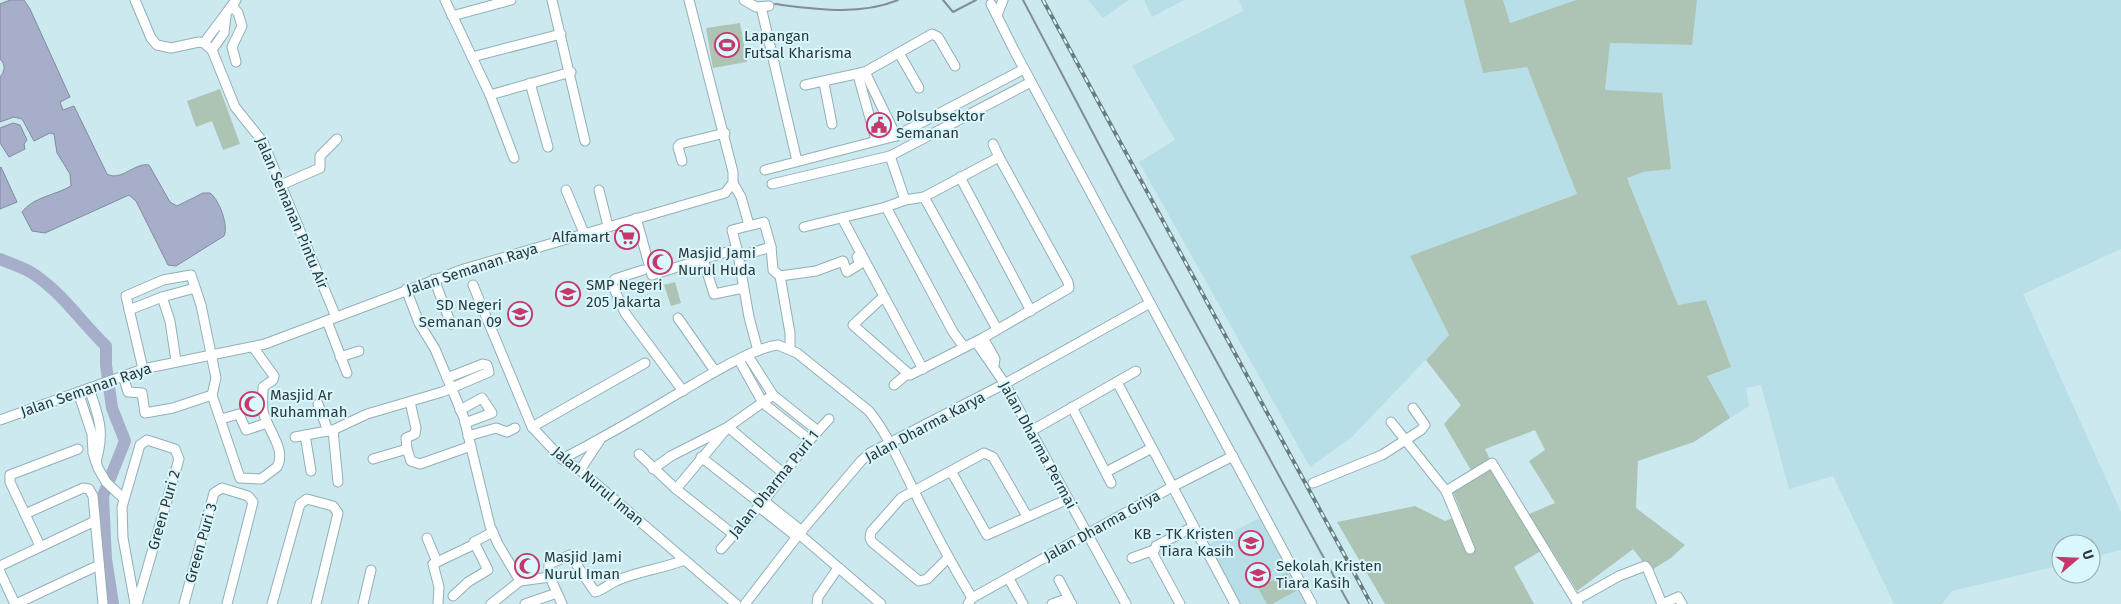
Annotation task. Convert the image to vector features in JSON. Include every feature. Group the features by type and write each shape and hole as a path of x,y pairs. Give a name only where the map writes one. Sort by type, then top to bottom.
{"street":[{"path":"135,0 151,38 158,45 171,48 204,42 237,3"},
{"path":"445,0 490,95 514,158"},
{"path":"452,16 490,3 511,0"},
{"path":"552,0 585,141"},
{"path":"689,0 725,133 733,183 741,197 749,225"},
{"path":"744,0 756,7 765,9 798,161"},
{"path":"997,15 1003,0"},
{"path":"236,62 232,47 242,26 237,3"},
{"path":"991,4 1031,82 1312,604"},
{"path":"212,50 224,33 226,16"},
{"path":"472,57 561,34"},
{"path":"805,85 824,83 861,74 932,34 938,37 955,66"},
{"name":"Jalan Semanan Pintu Air","path":"204,42 212,50 235,107 260,136 336,317"},
{"path":"899,53 919,88"},
{"path":"765,170 896,136 1024,68"},
{"path":"490,95 570,72"},
{"path":"861,74 876,140"},
{"path":"861,74 896,136"},
{"path":"772,184 890,156 1031,82"},
{"path":"530,83 548,147"},
{"path":"824,83 832,124"},
{"path":"682,161 678,147 680,144 725,133"},
{"path":"281,185 320,168 320,156 337,139"},
{"path":"894,385 907,374 923,369 980,340 1066,292 1069,286 993,144"},
{"path":"890,156 905,200"},
{"path":"804,228 886,207 905,200 924,197 999,157"},
{"path":"960,177 1031,311"},
{"name":"Jalan Semanan Raya","path":"0,420 143,369 253,347 434,279 584,233 718,196 725,193 733,183"},
{"path":"566,190 584,233"},
{"path":"599,190 608,226"},
{"path":"924,197 997,329"},
{"path":"886,207 952,332 964,347"},
{"path":"636,218 652,275 703,259 771,247"},
{"path":"842,218 923,369"},
{"path":"758,351 731,231 764,222 771,247 773,270 780,276 790,333 790,348"},
{"path":"780,276 816,271 843,262 847,272 860,264 855,252 858,249"},
{"path":"703,259 714,294 743,288"},
{"path":"643,270 614,279 612,284 625,313 683,391"},
{"path":"123,376 128,392 142,393 145,413 173,408 212,395 216,388 216,378 212,354 195,288 191,275 188,273 163,280 128,295 126,299 140,349 143,369"},
{"path":"434,279 451,324"},
{"name":"Jalan Nurul Iman","path":"473,285 532,426 562,458 580,470 736,604"},
{"path":"128,310 162,297 195,288"},
{"path":"406,289 419,323 435,349 465,423 493,532 520,581"},
{"path":"162,297 170,321 176,361"},
{"path":"883,297 853,325 907,374"},
{"name":"Jalan Dharma Karya","path":"745,604 799,534 861,461 890,442 1005,384 1150,303"},
{"path":"678,318 715,371"},
{"path":"327,320 347,373"},
{"name":"Jalan Dharma Permai","path":"980,340 995,359 994,365 1126,604"},
{"path":"562,458 600,440 715,371 758,351 778,345 790,348 869,411 890,442 970,601"},
{"path":"212,395 241,479 261,479 277,467 280,454 263,410 263,387 273,380 274,376 253,347"},
{"path":"340,357 359,351"},
{"path":"748,356 773,395 818,431"},
{"path":"739,360 763,403 810,440"},
{"path":"532,426 645,363"},
{"path":"295,437 330,430 374,412 410,402 481,377 489,372 483,364 447,378"},
{"path":"1030,431 1136,371"},
{"path":"1117,382 1234,604"},
{"path":"89,388 100,419 102,436 96,462"},
{"path":"78,392 89,423 96,462 106,482 120,495 123,538 136,604"},
{"path":"653,469 671,456 728,427 773,395"},
{"path":"460,410 482,398 492,414 469,420 465,423"},
{"path":"410,402 416,428 415,434 406,438 411,461 420,464 471,446"},
{"path":"318,404 330,430 338,482"},
{"path":"1072,407 1111,483"},
{"path":"1313,483 1382,455 1406,440 1425,425 1413,408"},
{"path":"220,420 239,414 246,430 267,423"},
{"path":"89,423 100,419"},
{"name":"Jalan Dharma Puri 1","path":"720,549 762,504 783,473 829,419"},
{"path":"1391,422 1446,491 1470,549"},
{"path":"676,489 728,427"},
{"path":"728,427 783,473"},
{"path":"468,436 496,428 507,432 515,428"},
{"path":"305,435 311,470"},
{"path":"580,470 600,440"},
{"name":"Green Puri 2","path":"120,495 140,445 144,441 175,449 179,459 136,604"},
{"path":"1106,472 1152,448"},
{"path":"40,546 10,482 10,475 78,449"},
{"path":"373,459 408,449"},
{"path":"948,558 927,579 920,581 870,538 871,532 896,502 914,490 984,453 989,453 1027,516"},
{"path":"638,454 676,489 733,534"},
{"name":"Jalan Dharma Griya","path":"970,601 1172,487 1233,456"},
{"path":"701,458 799,534 881,604"},
{"path":"1446,491 1490,463 1494,464 1577,602 1619,576 1644,566 1648,570 1661,604 1678,597 1682,604"},
{"path":"951,471 986,535 991,535 1027,516 1068,499"},
{"path":"25,514 87,487 93,496 103,604"},
{"name":"Green Puri 3","path":"184,604 216,490 225,488 252,499 253,505 227,604"},
{"path":"272,604 300,504 304,500 333,506 338,513 316,604"},
{"path":"0,566 95,520"},
{"path":"1132,558 1154,550 1156,546 1193,527"},
{"path":"438,604 439,587 433,565 493,532"},
{"path":"427,538 437,562"},
{"path":"453,596 468,582 488,570 474,544"},
{"path":"1154,550 1153,554 1180,604"},
{"path":"562,604 549,577 549,564 570,555 595,592 607,588 615,581 664,568 684,560"},
{"path":"0,572 16,604 99,565"},
{"path":"818,604 818,597 838,568"},
{"path":"363,604 371,570"},
{"path":"491,604 520,581 549,577"},
{"path":"1008,579 1023,604"},
{"path":"1059,580 1071,602"},
{"path":"525,604 557,593"},
{"path":"1052,604 1062,599 1071,602"}],"shaded area":[{"path":"10,0 24,0 30,9 70,97 60,102 63,110 74,106 107,174 117,176 138,166 149,165 170,202 177,206 203,193 210,193 217,201 222,213 225,226 224,236 176,266 168,265 136,201 129,195 45,233 32,231 22,212 32,203 71,186 70,174 57,153 54,134 50,133 34,141 22,119 14,117 0,122 0,77 4,68 0,59 0,4"},
{"path":"1088,0 1129,0 1103,18"},
{"path":"1144,0 1184,0 1152,17"},
{"path":"1239,0 1464,0 1483,73 1527,67 1577,194 1411,256 1449,335 1351,438 1310,467 1139,162 1175,140 1132,66 1243,11"},
{"path":"1503,0 1576,0 1509,23"},
{"path":"1697,0 2121,0 2121,249 2023,294 2121,512 2121,550 2101,555 2101,534 2051,534 2051,567 1952,591 1942,604 1894,604 1833,476 1789,489 1761,385 1746,388 1749,406 1730,418 1707,375 1731,367 1706,300 1678,305 1627,177 1643,172 1671,169 1605,90 1610,43 1691,45"},
{"path":"13,123 20,125 27,140 24,144 25,149 9,157 0,143 0,128"},
{"path":"0,168 17,202 0,209"},
{"name":"Sekolah Kristen Tiara Kasih","path":"1261,517 1309,604 1239,604 1208,545"}],"green space":[{"path":"1464,0 1503,0 1510,23 1576,0 1697,0 1692,45 1610,43 1605,90 1662,93 1671,169 1643,172 1627,178 1678,305 1706,300 1731,367 1707,376 1730,418 1694,442 1638,461 1636,508 1685,545 1671,558 1650,571 1633,549 1577,591 1549,546 1514,567 1534,604 1385,604 1337,522 1415,506 1445,521 1462,514 1452,490 1475,477 1444,424 1461,405 1426,360 1449,335 1410,256 1577,194 1527,67 1483,73","holes":["1535,430 1545,450 1529,461 1555,503 1527,515 1507,494 1485,449"]},
{"name":"Lapangan Futsal Kharisma","path":"740,23 747,62 713,68 706,28"},
{"path":"220,89 240,144 223,150 212,121 196,127 187,101"},
{"path":"675,282 681,303 671,306 664,285"},
{"path":"1287,573 1296,591 1272,604 1267,604 1258,588"}],"waterway":[{"path":"775,4 853,10 883,5 898,0"},
{"path":"943,0 953,12 976,0"},
{"path":"1023,0 1123,190 1349,604"},
{"path":"0,259 27,270 55,291 106,346 106,365 112,408 125,441 103,496 106,559 113,604"}],"railway":[{"path":"1043,0 1371,604"}],"place":[{"name":"Lapangan Futsal Kharisma","path":"727,45"},
{"name":"Polsubsektor Semanan","path":"879,125"},
{"name":"Alfamart","path":"627,237"},
{"name":"Masjid Jami Nurul Huda","path":"660,262"},
{"name":"SMP Negeri 205 Jakarta","path":"568,294"},
{"name":"SD Negeri Semanan 09","path":"520,314"},
{"name":"Masjid Ar Ruhammah","path":"252,404"},
{"name":"KB - TK Kristen Tiara Kasih","path":"1251,543"},
{"name":"Masjid Jami Nurul Iman","path":"527,566"},
{"name":"Sekolah Kristen Tiara Kasih","path":"1258,575"}]}
